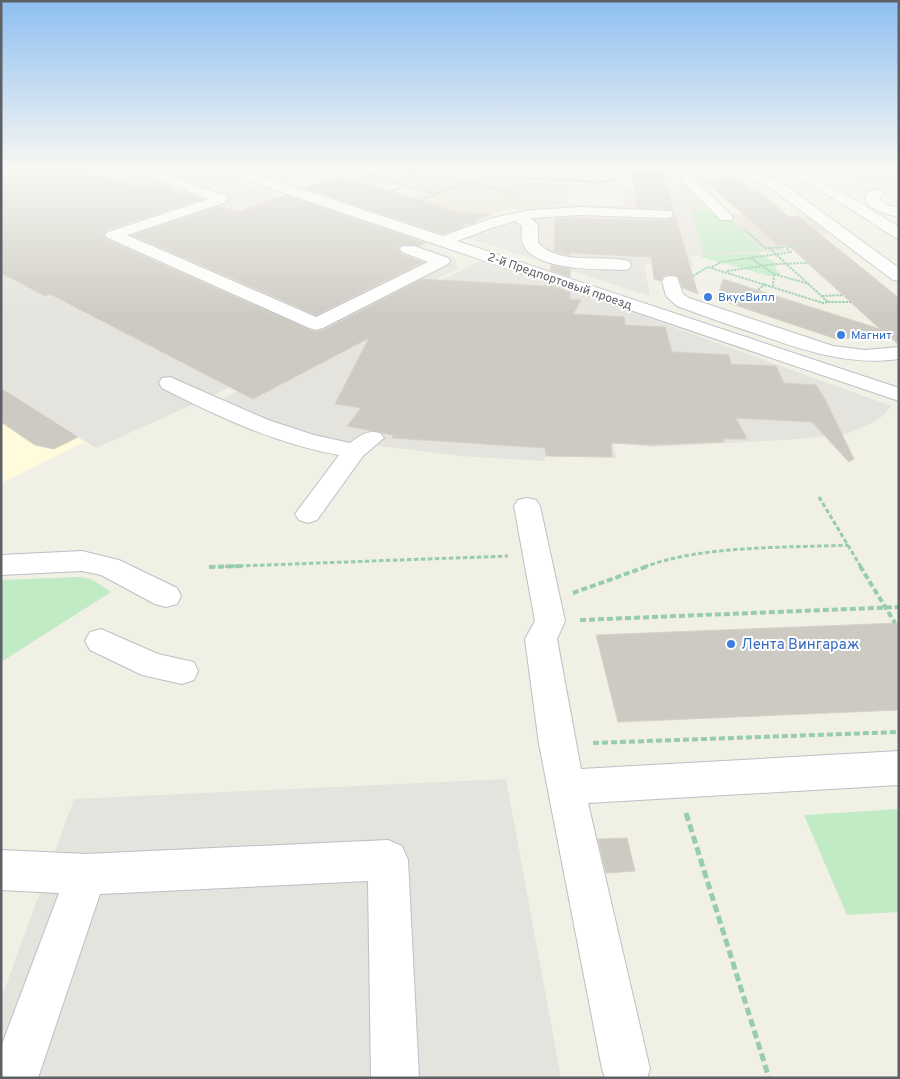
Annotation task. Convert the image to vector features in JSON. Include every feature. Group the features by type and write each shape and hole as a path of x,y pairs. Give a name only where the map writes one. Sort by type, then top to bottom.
{"street":[{"path":"166,217 113,235 316,324 442,261 394,245"},
{"name":"2-й Предпортовый проезд","path":"381,217 440,236 568,284 899,395"},
{"path":"440,236 513,217"},
{"path":"520,217 530,226 529,242 538,252 567,260 622,265"},
{"path":"820,217 899,276"},
{"path":"873,217 899,234"},
{"path":"867,251 892,250 899,247"},
{"path":"568,284 603,264"},
{"path":"671,281 674,296 683,302 822,350 861,357 889,355 899,370"},
{"path":"170,383 233,416 270,430 303,440 364,444 308,514"},
{"path":"527,506 548,612 541,639 557,744 626,1069"},
{"path":"1,565 82,561 109,567 166,596"},
{"path":"101,641 153,666 182,670"},
{"path":"567,787 899,768"},
{"path":"1,870 86,874 388,860 395,1078"},
{"path":"14,1078 86,874"}],"path":[{"path":"727,217 734,219 765,248 791,247"},
{"path":"769,248 777,253 828,302"},
{"path":"711,268 720,262 791,252 786,248"},
{"path":"751,258 774,274 810,284"},
{"path":"724,272 762,266 808,263"},
{"path":"700,272 708,267 823,302 850,302"},
{"path":"773,287 774,274"},
{"path":"758,290 765,284"},
{"path":"822,296 843,295"},
{"path":"819,497 895,623"},
{"path":"548,612 663,560 715,552 848,545"},
{"path":"209,567 536,555"},
{"path":"548,612 899,607"},
{"path":"557,744 899,732"},
{"path":"676,781 769,1078"}],"shaded area":[{"path":"1,217 339,217 455,258 458,268 218,393 96,448 1,387"},
{"path":"495,217 691,217 703,255 690,255 693,266 644,264 650,296 453,233 480,221"},
{"path":"690,217 809,217 830,234 817,235 828,244 779,246 785,251 703,255"},
{"path":"480,261 632,312 891,406 884,415 874,422 846,434 785,440 654,447 613,443 616,458 546,456 544,461 461,456 308,437 217,402 378,316 425,288"},
{"path":"1,389 84,442 1,483"},
{"path":"506,779 561,1078 1,1078 1,999 74,799"}],"green space":[{"path":"693,217 722,217 730,220 762,251 705,253"},
{"path":"759,253 775,262 776,270 780,275 769,276 701,257 702,255"},
{"path":"79,577 91,579 111,592 1,662 1,580"},
{"path":"899,809 899,912 847,915 804,815"}],"building":[{"path":"1,217 145,217 107,230 103,235 107,240 315,332 324,330 422,279 546,286 547,284 570,292 570,299 581,300 573,314 624,317 625,325 665,327 672,352 729,355 731,364 776,366 784,383 816,385 825,399 854,459 849,462 812,422 736,418 747,439 722,439 724,442 653,445 611,443 612,457 546,456 545,448 392,438 393,435 347,426 361,408 335,404 369,338 253,399 50,294 45,296 1,273"},
{"path":"186,217 351,217 426,243 419,246 402,244 398,248 401,254 423,262 316,315 132,235"},
{"path":"393,217 484,217 443,234"},
{"path":"676,217 698,294 683,288 677,275 665,275 660,281 654,279 651,257 570,253 570,255 554,251 555,218 666,220"},
{"path":"747,217 800,217 899,298 899,345 883,331 839,340 717,299 723,279 880,329 788,245 779,246"},
{"path":"551,265 570,269 570,277 550,270"},
{"path":"1,388 78,437 54,449 35,445 1,422"},
{"path":"899,623 899,710 618,722 596,635"},
{"path":"627,838 635,871 606,873 598,839"}],"tunnel":[{"path":"449,229 473,218"}],"place":[{"name":"ВкусВилл","path":"708,297"},
{"name":"Магнит","path":"841,335"},
{"name":"Лента Вингараж","path":"731,644"}]}
